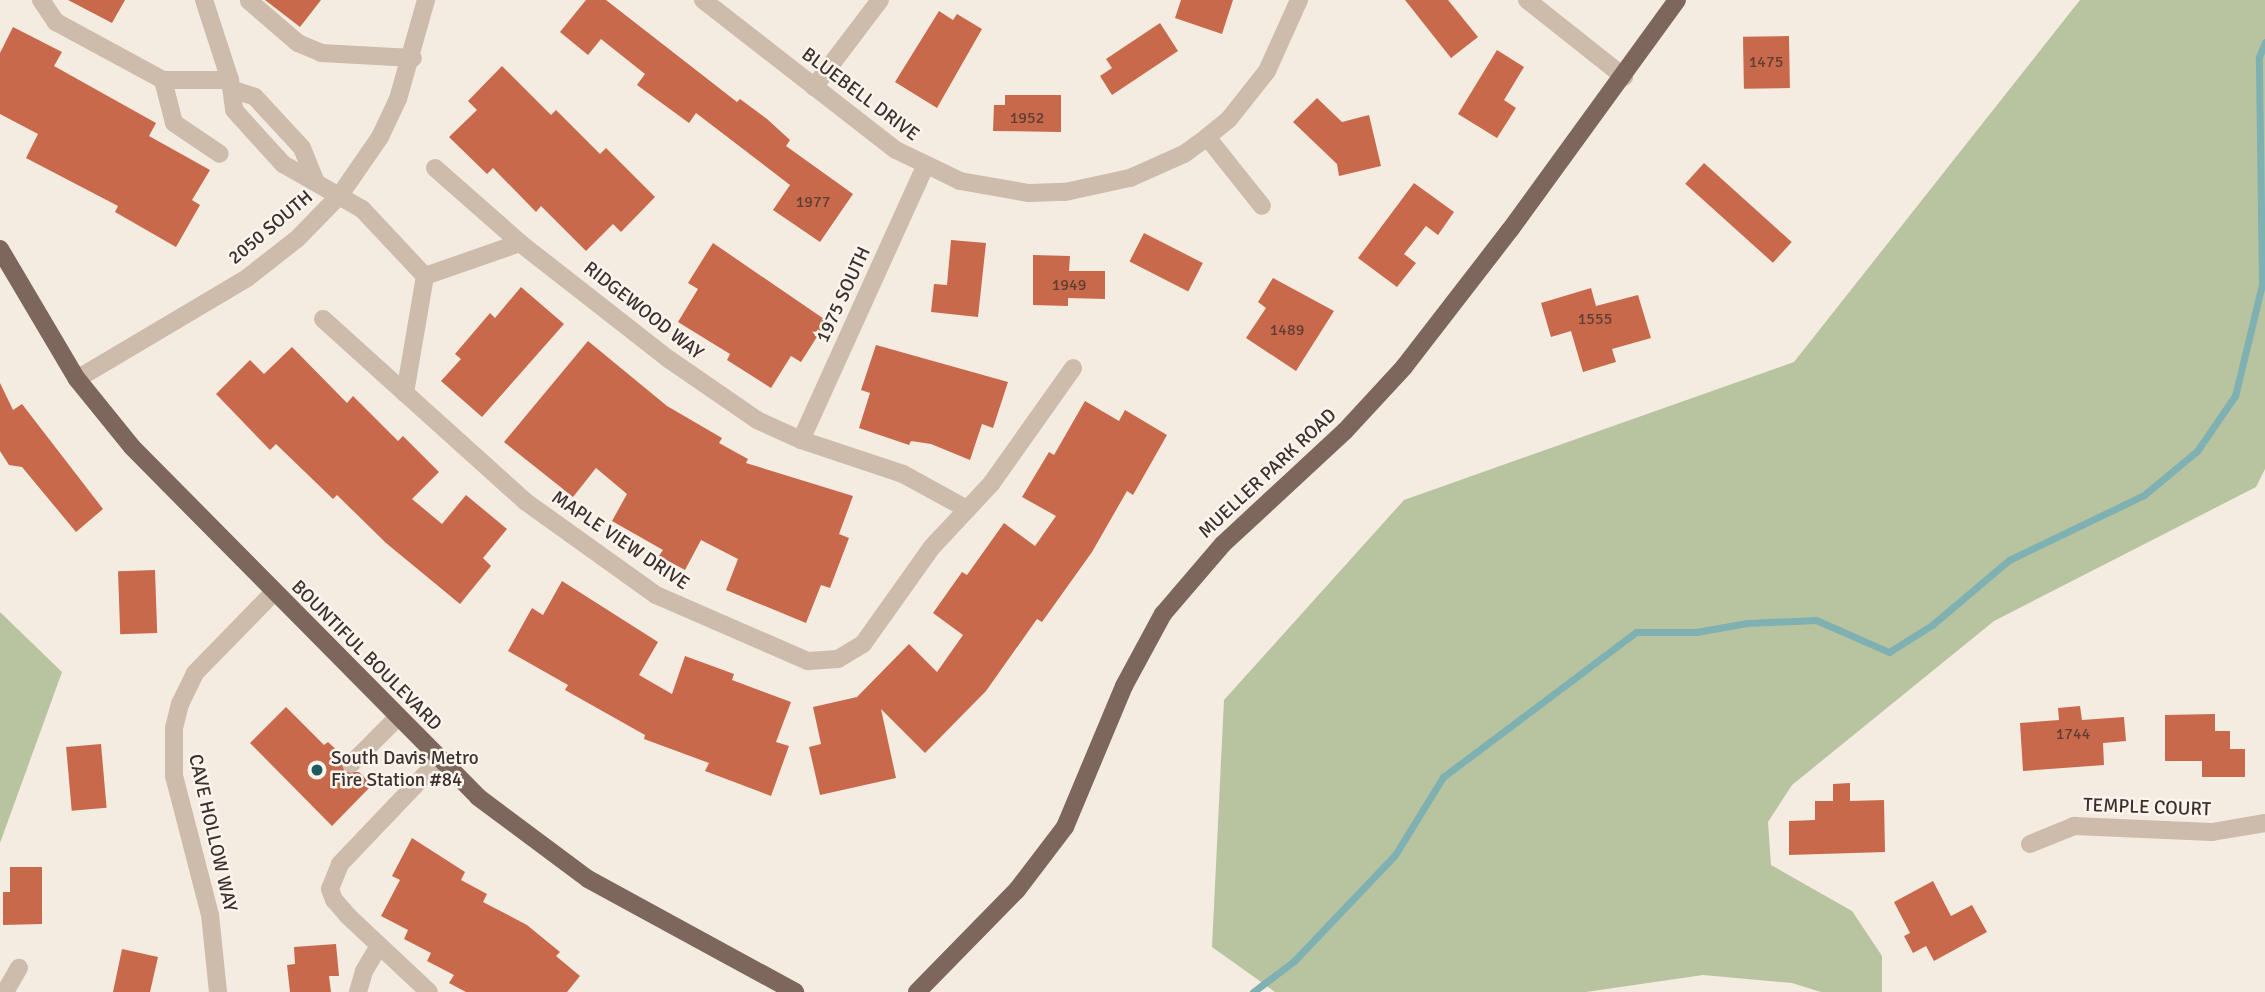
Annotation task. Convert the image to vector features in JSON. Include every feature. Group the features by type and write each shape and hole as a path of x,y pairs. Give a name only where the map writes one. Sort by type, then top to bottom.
{"main road":[{"name":"MUELLER PARK ROAD","path":"917,992 1017,890 1065,827 1140,653 1191,578 1345,431 1404,367 1623,77 1677,0"},
{"name":"BOUNTIFUL BOULEVARD","path":"0,249 77,379 132,447 439,760 513,826 588,879 795,992"}],"street":[{"path":"41,0 56,22 163,80 232,85 255,97 302,148 315,181"},
{"path":"204,0 232,85 234,110 246,125 283,164 362,209 425,276"},
{"name":"2050 SOUTH","path":"77,379 247,278 298,239 340,195 380,137 413,58 426,0"},
{"name":"BLUEBELL DRIVE","path":"703,0 814,87 925,167 994,190 1065,191 1130,178 1184,154 1207,138 1229,119 1267,71 1299,0"},
{"path":"814,87 880,0"},
{"path":"1527,0 1623,77"},
{"path":"248,2 298,43 321,53 413,58"},
{"path":"163,80 174,123 220,154"},
{"path":"1207,138 1262,206"},
{"name":"1975 SOUTH","path":"801,440 925,167"},
{"name":"RIDGEWOOD WAY","path":"435,168 520,243 716,393 801,440 903,474 967,509"},
{"path":"425,276 520,243"},
{"path":"405,393 425,276"},
{"name":"MAPLE VIEW DRIVE","path":"323,319 526,502 656,595 808,661 838,659 863,644 932,547 991,484 1073,368"},
{"name":"CAVE HOLLOW WAY","path":"218,992 210,915 174,776 174,728 180,704 195,673 273,593"},
{"path":"351,764 398,717"},
{"path":"429,992 379,947 334,900 332,877 439,760"},
{"name":"TEMPLE COURT","path":"2030,844 2074,826 2212,832 2265,823"},
{"path":"358,992 364,971 379,947"},
{"path":"5,992 19,968"}],"green space":[{"path":"2080,0 2265,0 2265,469 2256,487 1994,621 1792,785 1768,822 1771,865 1852,911 1882,956 1882,992 1821,992 1792,983 1703,975 1586,992 1275,992 1212,947 1224,700 1404,500 1794,362"},
{"path":"0,612 62,672 0,843"}],"building":[{"path":"68,0 125,0 112,23"},
{"path":"265,0 321,0 300,27"},
{"path":"586,0 606,0 737,102 740,99 767,119 790,140 786,146 853,194 820,242 773,210 790,185 696,113 689,123 637,85 645,74 601,39 588,55 560,32"},
{"path":"1181,0 1233,0 1222,34 1175,18"},
{"path":"1405,0 1448,0 1478,37 1451,58"},
{"path":"939,11 953,20 957,14 982,29 937,108 895,82"},
{"path":"1160,23 1178,51 1112,95 1100,76 1112,68 1106,59"},
{"path":"13,27 62,52 54,66 156,123 149,136 210,170 192,200 200,205 176,247 115,212 118,206 26,158 38,134 0,114 0,53"},
{"path":"1789,36 1790,88 1744,89 1743,37"},
{"path":"1497,50 1524,67 1504,100 1516,108 1497,138 1458,114"},
{"path":"502,66 551,115 556,110 600,154 606,148 655,197 621,232 613,224 586,251 541,206 536,212 493,168 487,174 449,137 477,110 468,101"},
{"path":"1005,95 1061,95 1061,132 993,131 994,105 1005,105"},
{"path":"1317,98 1342,122 1369,115 1381,166 1339,176 1337,164 1293,122"},
{"path":"1704,163 1792,242 1773,263 1685,184"},
{"path":"1414,183 1454,212 1438,235 1426,226 1404,254 1416,263 1397,287 1358,258"},
{"path":"1144,233 1203,263 1188,291 1129,262"},
{"path":"951,240 986,243 978,317 931,312 934,284 947,285"},
{"path":"713,243 827,321 801,362 791,356 771,388 727,360 730,354 678,322 698,289 688,283"},
{"path":"1033,255 1070,256 1069,271 1105,271 1105,299 1068,298 1068,306 1033,305"},
{"path":"1273,278 1334,311 1296,371 1246,338 1266,308 1258,302"},
{"path":"521,287 564,324 482,417 441,381 461,359 455,354 490,313 495,318"},
{"path":"1591,288 1596,306 1638,295 1651,338 1612,349 1616,362 1583,372 1571,331 1551,337 1541,303"},
{"path":"588,341 667,406 722,438 719,443 748,459 746,463 853,496 839,534 849,538 830,588 821,585 806,623 726,590 738,559 701,540 685,570 659,556 663,550 612,521 627,494 596,468 573,497 504,442"},
{"path":"876,345 1008,382 993,428 982,424 970,460 931,444 911,441 909,445 859,428 870,393 861,390"},
{"path":"292,347 347,403 353,396 398,441 403,436 439,472 412,499 442,524 466,495 507,529 483,558 491,566 460,604 386,543 337,495 333,499 276,444 270,450 216,394 250,360 264,374"},
{"path":"0,383 13,410 22,404 103,509 76,532 22,467 9,465 0,451"},
{"path":"1085,401 1119,421 1125,410 1167,435 1133,495 1127,491 1092,552 1042,622 1037,619 986,691 925,753 881,709 896,778 820,795 809,747 821,744 813,707 857,697 909,644 937,672 963,635 933,613 962,572 967,575 1004,523 1035,546 1056,516 1022,497 1049,452 1054,455"},
{"path":"155,570 157,633 120,634 118,571"},
{"path":"562,581 658,642 639,675 672,694 685,656 734,674 732,680 791,702 776,742 789,746 771,796 705,771 709,763 644,739 645,735 565,690 568,685 508,651 532,608 543,615"},
{"path":"2080,706 2082,720 2124,717 2126,741 2103,743 2104,765 2023,771 2020,723 2059,720 2058,708"},
{"name":"South Davis Metro Fire Station #84","path":"286,707 324,745 328,742 343,756 344,772 359,772 372,785 332,826 250,743"},
{"path":"2215,714 2215,731 2230,731 2230,749 2245,749 2245,777 2202,777 2202,761 2165,761 2165,715"},
{"path":"101,744 107,808 72,811 66,747"},
{"path":"1850,783 1850,801 1884,800 1885,852 1789,855 1789,821 1815,820 1815,801 1833,801 1833,784"},
{"path":"412,838 465,872 461,880 487,894 483,902 527,925 560,952 556,956 580,976 567,992 466,992 449,983 454,975 427,961 431,953 404,939 408,930 381,916 400,880 392,876"},
{"path":"10,867 42,867 42,924 3,925 3,892 10,892"},
{"path":"1933,881 1951,916 1972,905 1987,932 1934,961 1926,946 1913,953 1904,936 1910,933 1894,902"},
{"path":"336,944 339,976 329,976 331,992 290,992 287,965 295,964 294,947"},
{"path":"122,949 158,957 150,992 113,992"}],"waterway":[{"path":"1253,992 1294,961 1395,855 1443,777 1636,632 1696,632 1747,623 1816,620 1889,652 1932,625 2009,560 2144,495 2197,451 2235,396 2262,284 2259,57 2265,42"}],"place":[{"name":"South Davis Metro Fire Station #84","path":"317,770"}]}
